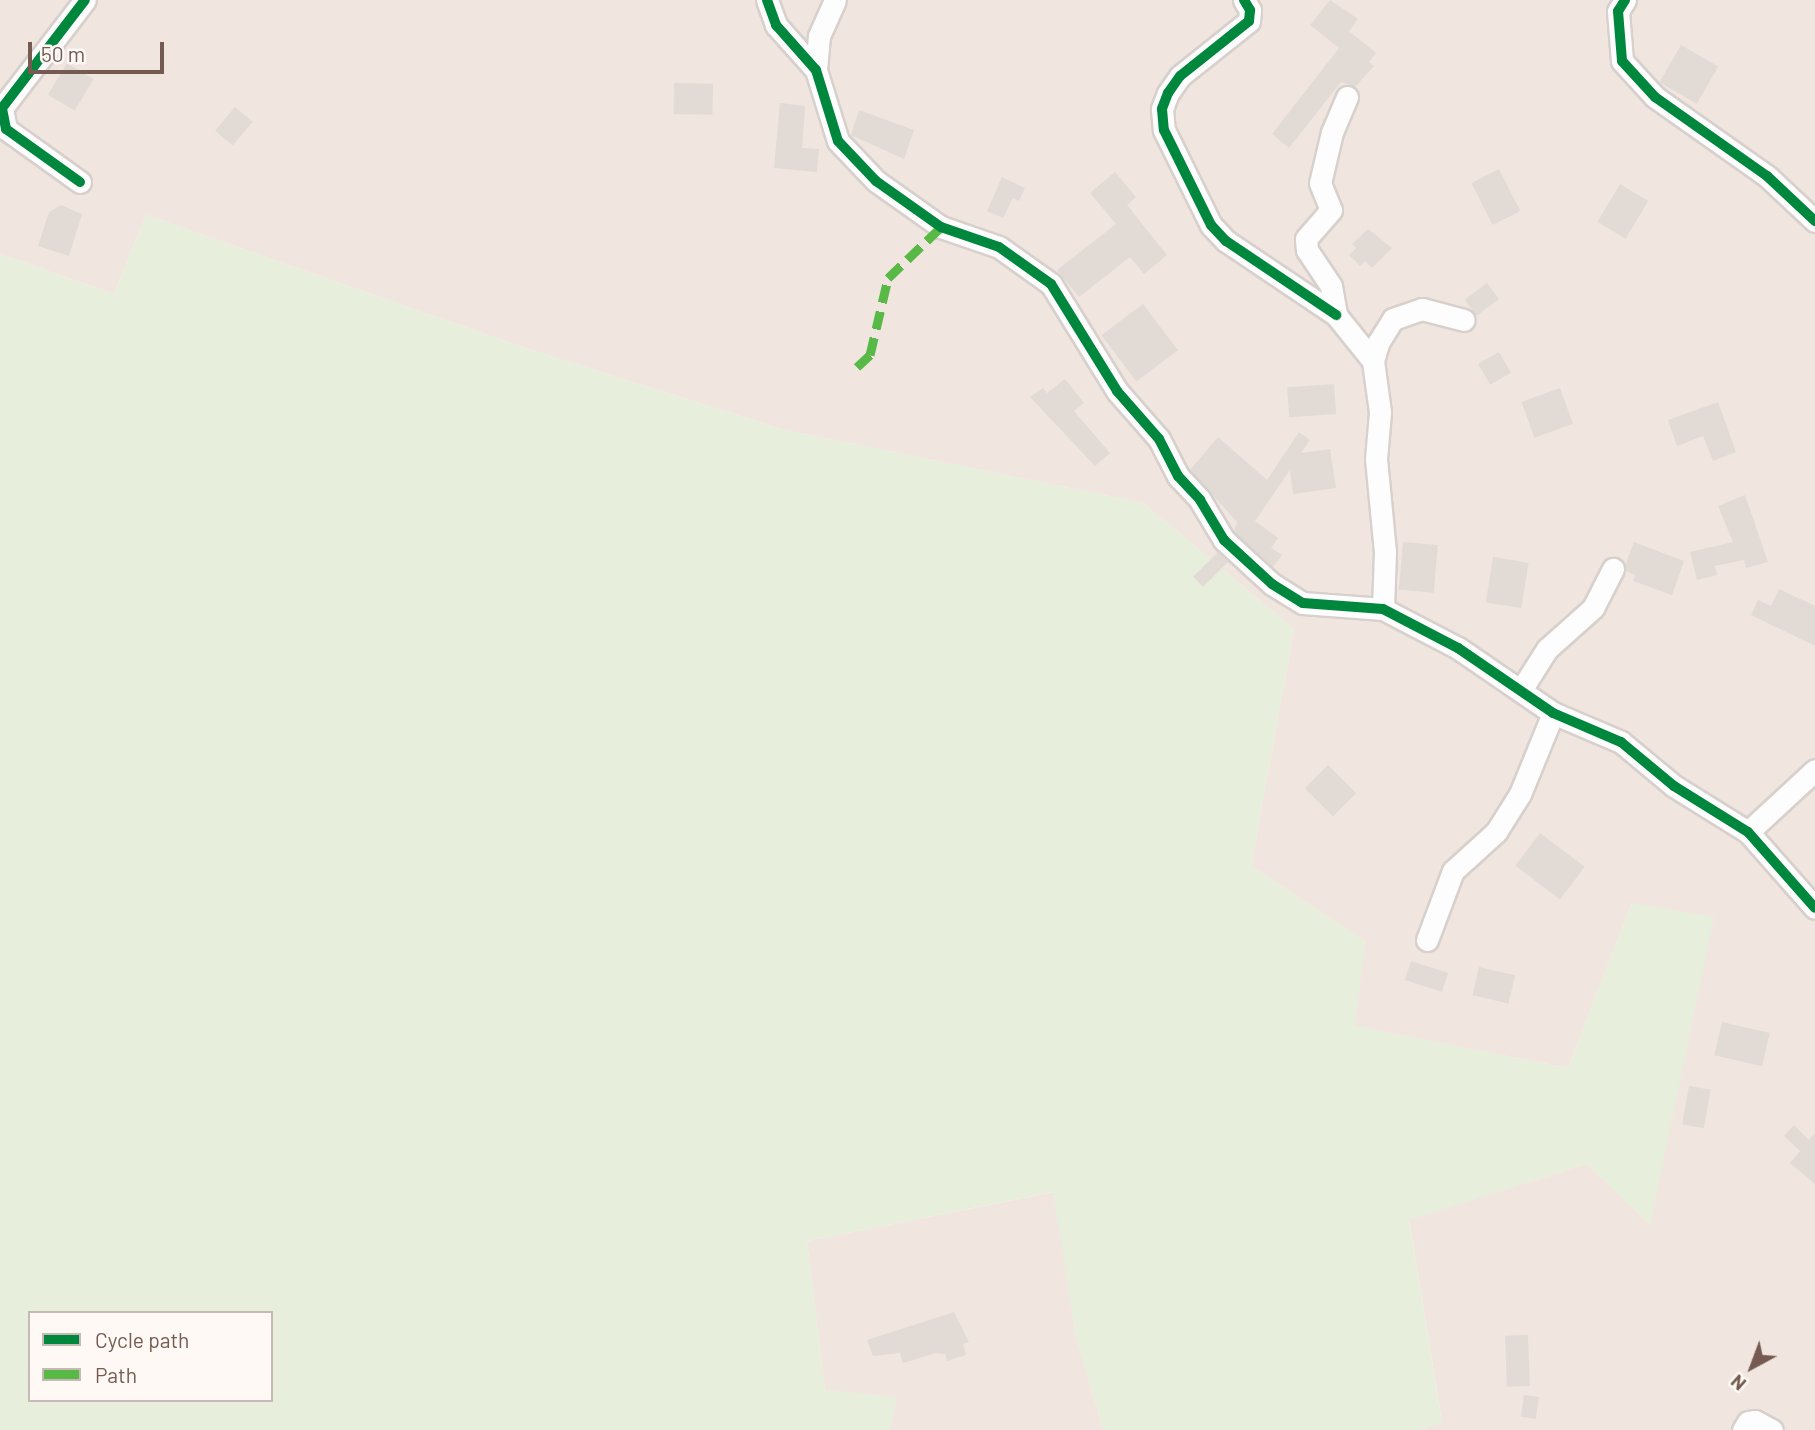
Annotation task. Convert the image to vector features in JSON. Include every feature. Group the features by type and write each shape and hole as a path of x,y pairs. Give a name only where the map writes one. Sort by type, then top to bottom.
{"street":[{"path":"80,182 5,129 2,108 85,0"},
{"path":"767,0 776,25 816,70"},
{"path":"835,0 818,36 816,70 838,141 876,181 941,227 999,247 1051,284 1116,391 1159,439 1178,476 1200,500 1224,540 1272,584 1303,603 1383,609 1458,648 1553,713 1621,742 1674,786 1748,832 1815,908"},
{"path":"1244,0 1250,10 1249,21 1180,76 1168,93 1162,109 1164,130 1219,233 1336,315 1373,361"},
{"path":"1625,0 1618,10 1622,61 1655,97 1767,176 1815,221"},
{"path":"1336,315 1331,286 1307,250 1306,239 1331,211 1320,183 1332,132 1347,97"},
{"path":"1383,609 1384,552 1376,459 1380,412 1373,361 1378,342 1393,319 1422,309 1464,320"},
{"path":"1521,690 1547,649 1593,608 1613,569"},
{"path":"1427,940 1453,871 1496,832 1520,794 1553,713"},
{"path":"1748,832 1815,770"},
{"path":"1743,1430 1748,1422 1755,1422 1772,1430"}],"shaded area":[{"path":"0,0 1815,0 1815,1430 1420,1430 1442,1422 1409,1219 1587,1164 1650,1224 1632,903 1568,1068 1354,1026 1365,941 1251,866 1294,629 1143,503 785,430 528,349 146,215 114,294 0,254"},
{"path":"1054,1192 1076,1336 1103,1430 890,1430 896,1397 825,1391 807,1241"}],"green space":[{"path":"146,215 528,349 785,430 1143,503 1294,629 1251,866 1365,941 1355,1026 1568,1068 1632,903 1714,917 1650,1225 1587,1164 1409,1220 1442,1423 1420,1430 1103,1430 1076,1337 1053,1192 807,1241 825,1390 896,1397 890,1430 0,1430 0,254 114,294"}],"building":[{"path":"1330,0 1358,19 1349,31 1376,53 1369,62 1374,66 1355,87 1341,82 1289,148 1272,134 1339,48 1310,25"},
{"path":"1681,45 1718,66 1697,104 1660,82"},
{"path":"67,63 94,79 75,111 48,95"},
{"path":"674,83 713,84 712,115 673,114"},
{"path":"780,103 805,106 802,148 819,149 817,172 774,168"},
{"path":"235,107 253,122 233,146 215,131"},
{"path":"859,110 914,130 904,159 851,135"},
{"path":"1499,169 1520,211 1493,225 1471,183"},
{"path":"1115,172 1136,197 1127,205 1167,255 1144,274 1130,257 1079,297 1057,270 1116,224 1090,193"},
{"path":"1002,177 1025,188 1019,201 1013,198 1003,218 987,211"},
{"path":"1620,184 1648,201 1626,239 1597,222"},
{"path":"61,205 82,214 69,256 38,246 49,212"},
{"path":"1368,229 1392,248 1372,268 1365,261 1360,266 1349,255 1356,248 1352,244"},
{"path":"1487,283 1499,299 1477,316 1465,300"},
{"path":"1143,304 1178,350 1136,382 1101,335"},
{"path":"1499,352 1511,373 1490,385 1478,364"},
{"path":"1065,379 1084,403 1074,411 1110,453 1095,466 1030,397 1043,388 1047,393"},
{"path":"1334,384 1336,414 1289,417 1287,387"},
{"path":"1560,388 1573,424 1534,438 1521,402"},
{"path":"1718,402 1736,452 1713,461 1703,436 1677,446 1668,420"},
{"path":"1299,432 1310,440 1301,453 1330,449 1336,488 1293,494 1290,470 1255,521 1278,538 1271,548 1282,555 1273,567 1234,532 1237,522 1190,470 1218,437 1267,480"},
{"path":"1745,495 1768,562 1746,568 1744,560 1715,566 1717,575 1697,580 1690,552 1733,542 1718,506"},
{"path":"1403,542 1438,545 1434,593 1399,590"},
{"path":"1634,542 1684,561 1672,595 1633,581 1635,575 1626,571 1625,566"},
{"path":"1218,552 1228,562 1203,587 1193,577"},
{"path":"1493,557 1529,563 1521,608 1486,602"},
{"path":"1779,589 1815,606 1815,646 1751,615 1758,600 1771,606"},
{"path":"1328,765 1356,793 1333,817 1305,788"},
{"path":"1540,833 1585,867 1560,899 1515,866"},
{"path":"1411,961 1448,973 1442,992 1405,980"},
{"path":"1479,967 1515,975 1509,1004 1472,995"},
{"path":"1722,1022 1770,1033 1762,1066 1714,1055"},
{"path":"1689,1086 1711,1090 1704,1128 1682,1124"},
{"path":"1794,1125 1809,1140 1815,1133 1815,1184 1790,1163 1800,1151 1784,1136"},
{"path":"954,1312 969,1342 963,1344 966,1355 947,1361 945,1354 936,1353 903,1363 900,1353 873,1356 867,1340"},
{"path":"1528,1335 1530,1386 1507,1387 1505,1336"},
{"path":"1524,1395 1539,1397 1536,1419 1521,1417"}],"marked path":[{"path":"857,367 870,355 888,278 941,227"}],"cycle path":[{"path":"80,182 6,129 2,108 85,0"},
{"path":"767,0 776,25 816,70 838,141 876,181 941,227 999,247 1051,284 1117,391 1159,439 1178,476 1200,500 1224,540 1272,584 1303,603 1383,609 1458,648 1553,713 1621,742 1674,786 1748,832 1815,908"},
{"path":"1244,0 1250,10 1249,21 1180,76 1168,93 1162,109 1164,130 1211,225 1226,241 1336,315"},
{"path":"1625,0 1618,11 1622,61 1655,97 1767,176 1815,221"}]}
